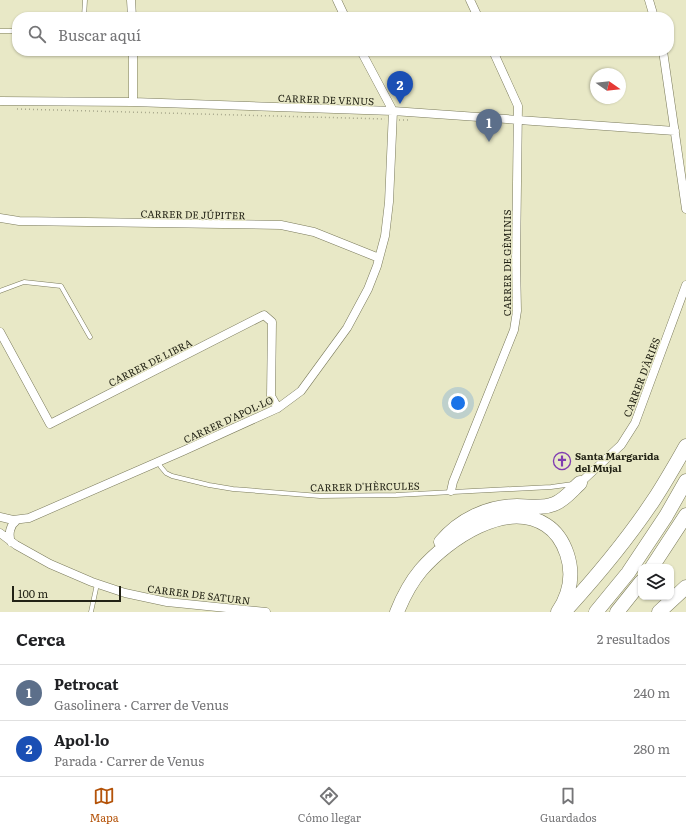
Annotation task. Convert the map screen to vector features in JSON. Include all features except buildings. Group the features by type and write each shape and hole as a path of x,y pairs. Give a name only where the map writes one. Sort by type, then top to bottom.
{"highway":[{"path":"564,612 598,573 638,522 653,501 686,446"},
{"path":"596,612 628,573 666,516 686,481"},
{"path":"422,569 430,556 449,533 462,523 484,512 503,507 542,507 554,504 565,497 580,483"},
{"path":"654,564 686,515"},
{"path":"397,612 413,580 444,548 458,538 486,523 497,518 511,516 524,516 539,520 558,535 563,543 571,572 567,596 558,612"},
{"path":"617,612 638,586"},
{"path":"659,612 686,587"},
{"path":"664,612 686,599"}],"street":[{"path":"131,0 132,12"},
{"path":"337,0 343,12"},
{"path":"470,0 476,12"},
{"path":"649,0 653,12"},
{"path":"133,56 133,102"},
{"path":"364,56 393,111"},
{"name":"CARRER DE GÈMINIS","path":"452,491 453,482 513,334 517,311 516,206 518,106 495,56"},
{"path":"664,56 686,209"},
{"name":"CARRER DE VENUS","path":"0,101 133,102 393,111 675,131"},
{"name":"CARRER D'APOL·LO","path":"0,517 17,520 29,518 278,408 301,391 347,328 370,283 379,258 385,236 389,202 393,111"},
{"name":"CARRER DE JÚPITER","path":"0,218 19,221 280,225 296,227 314,232 379,258"},
{"name":"CARRER D'ÀRIES","path":"580,483 621,445 635,423 686,285"},
{"name":"CARRER DE LIBRA","path":"0,332 50,424 264,315 272,322 271,396 278,408"},
{"path":"11,542 9,538 10,530 12,525 17,520"},
{"name":"CARRER DE SATURN","path":"0,533 11,542 50,564 125,593 152,600 266,612"}],"lane":[{"path":"84,12 85,0"},
{"path":"0,31 12,31"},
{"path":"0,291 24,282 61,286 90,337"},
{"name":"CARRER D'HÈRCULES","path":"158,462 160,467 172,476 201,483 233,489 320,496 396,495 551,487 580,483"},
{"path":"91,612 97,583"}],"place":[{"name":"Apol·lo","path":"400,104"},
{"name":"Petrocat","path":"489,142"},
{"name":"Santa Margarida del Mujal","path":"562,461"}]}
